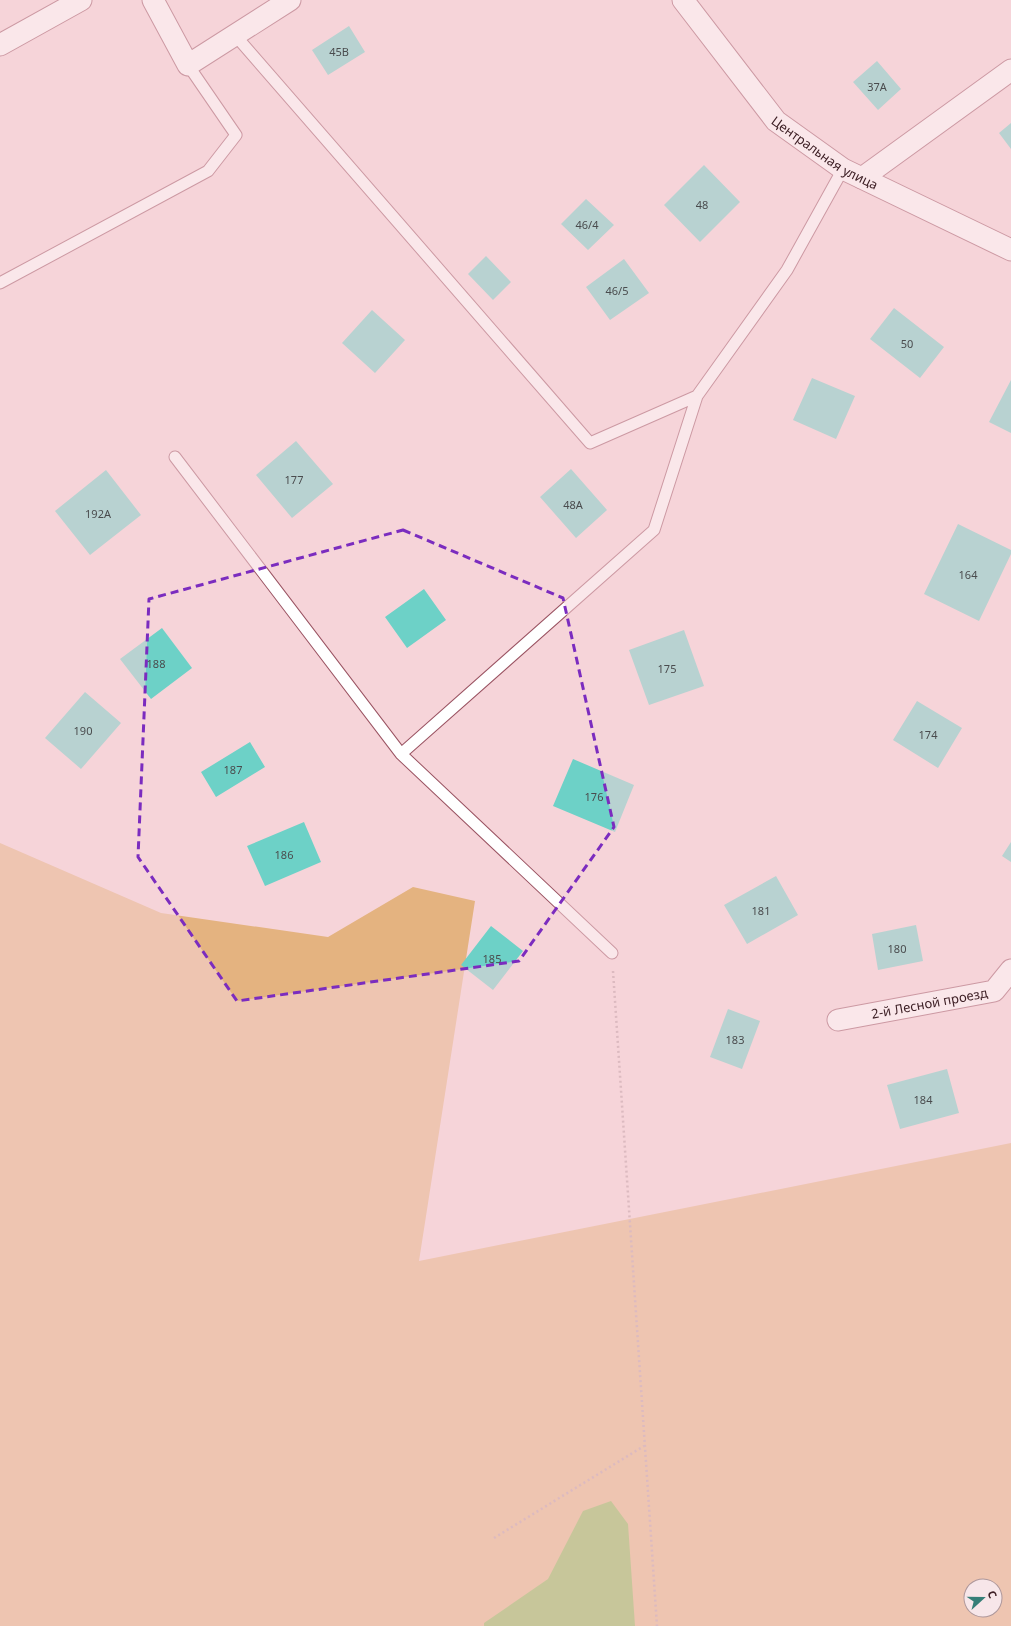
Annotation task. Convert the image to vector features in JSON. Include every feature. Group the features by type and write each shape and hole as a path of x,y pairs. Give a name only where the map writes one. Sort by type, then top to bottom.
{"street":[{"path":"0,45 80,0"},
{"path":"153,0 188,65 290,0"},
{"name":"Центральная улица","path":"683,0 776,121 843,169 1011,250"},
{"path":"862,178 1011,70"},
{"name":"2-й Лесной проезд","path":"838,1020 994,991 1011,970"}],"lane":[{"path":"235,35 590,443 697,396"},
{"path":"0,283 208,170 236,135 188,65"},
{"path":"401,754 654,530 697,396 788,270 843,169"},
{"path":"175,457 401,754 612,953"}],"path":[{"path":"612,953 656,1626"},
{"path":"494,1538 644,1446"}],"highlighted area":[{"path":"403,530 563,598 614,827 519,961 237,1001 138,857 149,599"}],"shaded area":[{"path":"0,843 161,913 328,937 413,887 475,901 419,1261 1011,1143 1011,1626 0,1626"},
{"path":"611,1501 628,1524 635,1626 484,1626 484,1623 548,1579 583,1511"}],"building":[{"path":"349,26 365,52 328,75 312,50"},
{"path":"877,61 901,89 878,110 853,82"},
{"path":"1011,123 1011,149 999,133"},
{"path":"704,165 740,202 700,242 664,205"},
{"path":"586,199 614,225 588,250 561,224"},
{"path":"486,256 511,282 493,300 468,274"},
{"path":"624,259 649,293 610,320 586,287"},
{"path":"894,308 944,347 920,378 870,339"},
{"path":"372,310 405,340 375,373 342,343"},
{"path":"812,378 855,396 836,439 793,420"},
{"path":"1011,380 1011,433 989,422"},
{"path":"296,441 333,484 292,518 256,475"},
{"path":"571,469 607,510 576,538 540,497"},
{"path":"106,470 141,515 90,555 55,511"},
{"path":"958,524 1011,550 1011,554 979,621 924,594"},
{"path":"424,589 446,620 407,648 385,617"},
{"path":"162,628 192,668 151,699 120,659"},
{"path":"684,630 704,686 649,705 629,650"},
{"path":"85,692 121,723 81,769 45,738"},
{"path":"917,701 962,728 938,768 893,740"},
{"path":"250,742 265,767 216,797 201,772"},
{"path":"573,759 634,785 615,832 553,806"},
{"path":"304,822 321,862 265,886 247,846"},
{"path":"1011,842 1011,862 1002,856"},
{"path":"776,876 798,915 747,944 724,905"},
{"path":"916,925 923,961 878,970 872,934"},
{"path":"491,926 523,951 493,990 461,965"},
{"path":"728,1009 760,1021 742,1069 710,1057"},
{"path":"947,1069 959,1113 900,1129 887,1085"}]}
